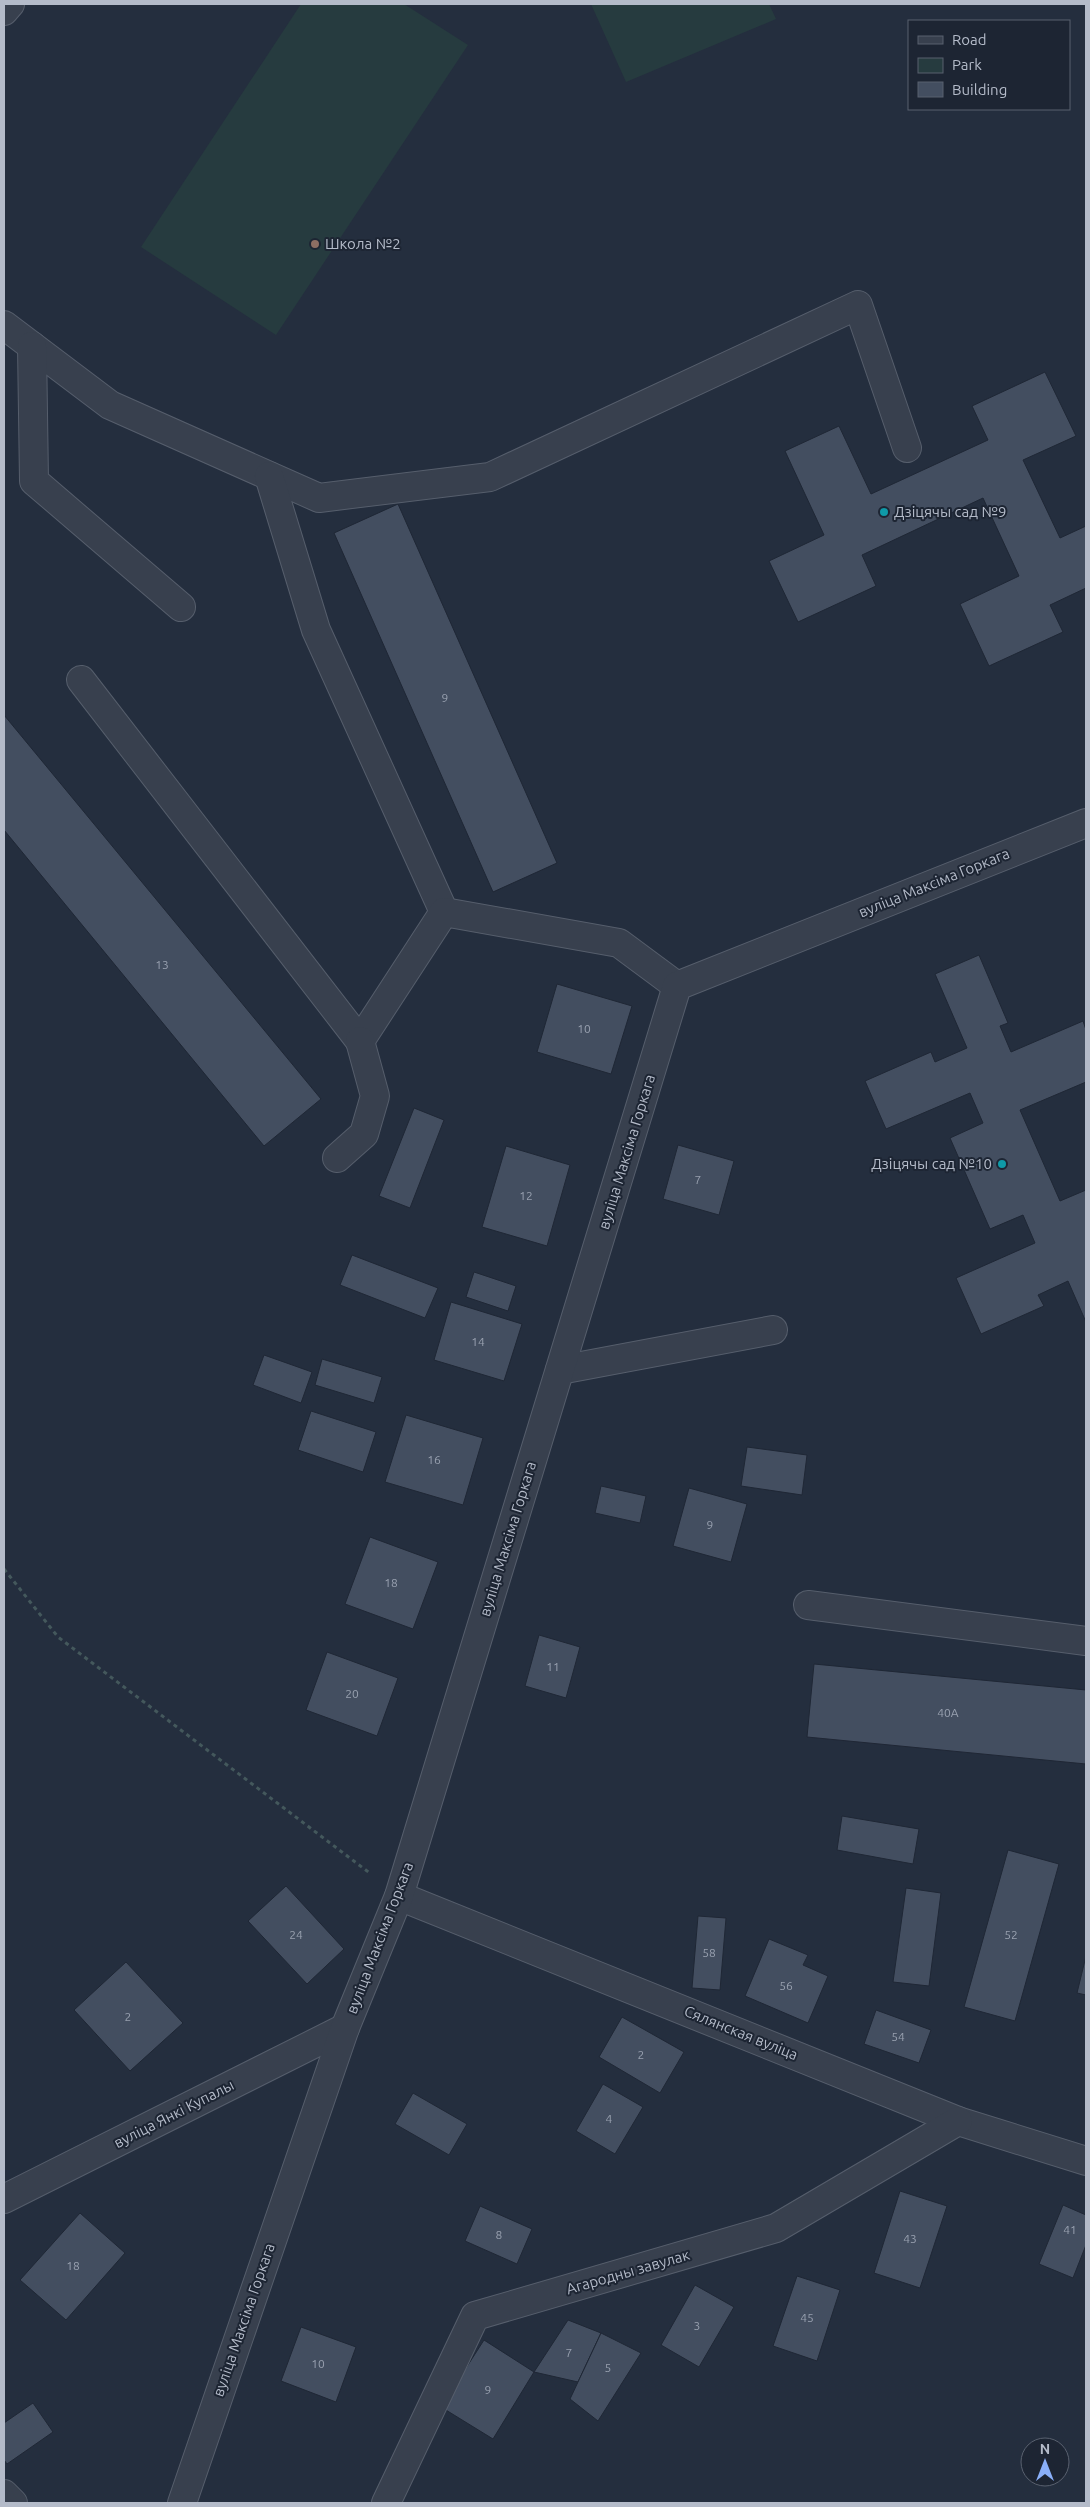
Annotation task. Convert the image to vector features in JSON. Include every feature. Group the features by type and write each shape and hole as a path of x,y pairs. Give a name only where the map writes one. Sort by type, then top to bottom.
{"street":[{"path":"4,11 10,4"},
{"path":"4,325 110,405 318,498 490,477 858,305 907,448"},
{"path":"32,346 34,481 181,606"},
{"path":"268,476 316,630 444,912"},
{"path":"81,680 360,1041 375,1096 364,1134 337,1158"},
{"name":"вуліца Максіма Горкага","path":"182,2503 345,2028 399,1896 677,986 1086,823"},
{"path":"444,912 619,943 677,986"},
{"path":"360,1041 444,912"},
{"path":"560,1370 772,1330"},
{"path":"808,1605 1086,1641"},
{"name":"Сялянская вуліца","path":"399,1896 958,2120 1086,2161"},
{"name":"вуліца Янкі Купалы","path":"4,2200 345,2028"},
{"name":"Агародны завулак","path":"386,2503 475,2316 776,2228 958,2120"},
{"path":"4,2494 13,2503"}],"path":[{"path":"4,1569 58,1637 399,1896"}],"green space":[{"path":"301,4 404,4 468,45 276,335 141,247"},
{"path":"591,4 769,4 776,19 626,82"}],"building":[{"name":"Дзіцячы сад №9","path":"1045,372 1076,436 1023,460 1060,538 1086,526 1086,588 1050,605 1063,632 989,666 960,604 1019,576 983,498 862,555 876,586 798,622 769,561 824,535 785,451 839,426 871,494 988,440 972,406"},
{"path":"398,504 557,863 493,892 334,533"},
{"path":"4,715 321,1099 264,1146 4,830"},
{"name":"Дзіцячы сад №10","path":"979,955 1008,1023 1000,1026 1011,1052 1083,1021 1086,1030 1086,1082 1020,1110 1060,1201 1086,1190 1086,1322 1068,1281 1038,1295 1044,1306 981,1334 956,1278 1035,1243 1023,1215 990,1229 950,1138 983,1123 970,1093 886,1129 865,1081 931,1052 935,1062 967,1048 935,974"},
{"path":"557,984 632,1006 611,1074 537,1052"},
{"path":"414,1108 444,1120 410,1208 379,1196"},
{"path":"678,1145 734,1161 719,1215 663,1199"},
{"path":"506,1146 570,1165 547,1246 482,1227"},
{"path":"352,1255 438,1288 425,1318 340,1285"},
{"path":"474,1272 516,1286 508,1311 466,1297"},
{"path":"451,1302 522,1324 504,1381 434,1360"},
{"path":"264,1355 312,1372 301,1403 253,1385"},
{"path":"322,1359 382,1377 374,1403 315,1385"},
{"path":"311,1411 376,1432 363,1472 298,1450"},
{"path":"406,1415 483,1438 463,1505 385,1482"},
{"path":"747,1447 807,1455 802,1495 741,1486"},
{"path":"601,1486 646,1496 640,1523 595,1513"},
{"path":"689,1488 747,1504 731,1562 673,1546"},
{"path":"370,1537 438,1562 413,1629 345,1604"},
{"path":"539,1635 580,1647 566,1698 525,1686"},
{"path":"327,1652 398,1678 377,1736 306,1710"},
{"path":"814,1664 1086,1690 1086,1764 807,1737"},
{"path":"842,1816 919,1829 913,1864 837,1850"},
{"path":"1008,1850 1059,1864 1015,2021 964,2007"},
{"path":"286,1886 344,1949 307,1984 248,1921"},
{"path":"906,1888 941,1893 929,1986 893,1982"},
{"path":"698,1916 726,1918 720,1990 692,1988"},
{"path":"769,1939 808,1955 803,1965 828,1976 808,2023 745,1996"},
{"path":"1086,1956 1086,1995 1077,1993"},
{"path":"126,1962 183,2023 130,2071 74,2010"},
{"path":"876,2010 931,2030 919,2063 864,2044"},
{"path":"622,2017 684,2052 660,2093 599,2057"},
{"path":"603,2084 643,2107 615,2154 576,2131"},
{"path":"413,2093 467,2124 449,2155 395,2124"},
{"path":"900,2191 947,2206 920,2288 874,2273"},
{"path":"1063,2205 1086,2215 1086,2245 1073,2278 1039,2264"},
{"path":"480,2206 532,2229 517,2264 465,2241"},
{"path":"80,2213 125,2253 66,2320 20,2280"},
{"path":"797,2276 840,2290 817,2361 773,2346"},
{"path":"695,2285 734,2307 699,2367 661,2345"},
{"path":"568,2320 601,2333 578,2382 534,2372"},
{"path":"301,2327 356,2347 336,2402 281,2381"},
{"path":"601,2333 641,2353 598,2421 570,2399"},
{"path":"484,2340 534,2372 493,2439 441,2407"},
{"path":"33,2403 53,2432 7,2464 4,2460 4,2423"}],"place":[{"name":"Школа №2","path":"315,244"},
{"name":"Дзіцячы сад №9","path":"884,512"},
{"name":"Дзіцячы сад №10","path":"1002,1164"}]}
